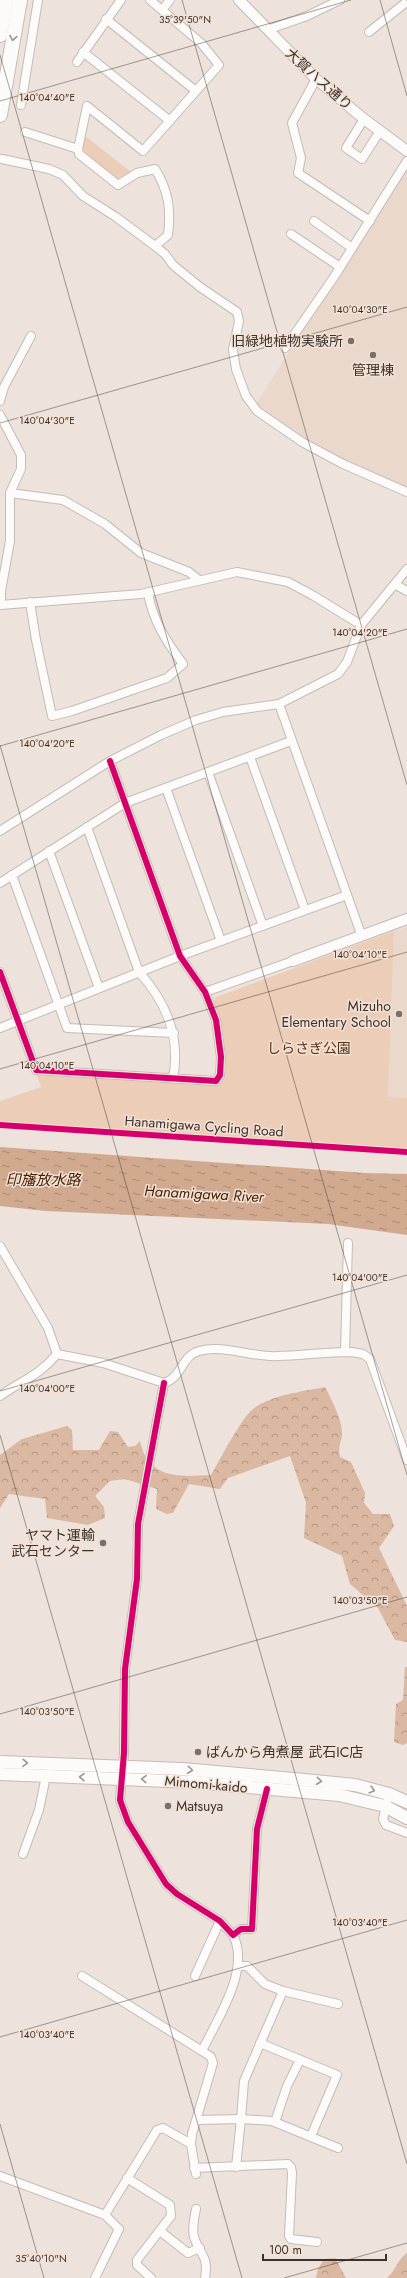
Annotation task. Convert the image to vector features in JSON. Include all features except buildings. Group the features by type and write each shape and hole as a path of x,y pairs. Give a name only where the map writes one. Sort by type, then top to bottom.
{"highway":[{"path":"0,35 6,0"},
{"path":"0,115 20,0"}],"main road":[{"name":"Mimomi-kaido","path":"0,1762 122,1772 267,1790 339,1795 386,1806 407,1818"},
{"name":"Mimomi-kaido","path":"0,1774 46,1776 182,1769 355,1785 389,1794 407,1802"}],"street":[{"path":"21,105 38,0"},
{"path":"77,62 106,19 121,0"},
{"path":"150,0 201,43 219,65 143,150 87,106 78,149 79,154 118,185 137,173 155,170 168,198 170,216 168,235 155,246"},
{"path":"162,10 170,0"},
{"name":"大賀ハス通り","path":"238,0 316,79 364,119 407,151"},
{"path":"267,30 307,16 340,0"},
{"path":"369,32 403,4"},
{"path":"106,19 196,91"},
{"path":"83,52 170,121"},
{"path":"316,79 292,123 301,158 298,173 370,221"},
{"path":"364,119 346,148 362,159 380,131"},
{"path":"25,132 78,149"},
{"path":"2,159 58,172 83,196 116,217 165,254 173,265 200,288 237,312 239,318 233,350 234,362 246,396 257,411 302,442 343,464 407,492"},
{"path":"285,348 340,267 407,161"},
{"path":"314,221 352,248"},
{"path":"292,234 340,267"},
{"path":"0,401 4,387 31,336"},
{"path":"0,415 21,455 21,469 10,493 10,541 1,591 1,605 148,593 237,572 288,582 361,625"},
{"path":"10,493 63,500 105,524 141,553 189,572 199,580"},
{"path":"0,831 110,761 196,720 223,712 279,704 338,674 347,662 361,625 396,585 407,569"},
{"path":"396,585 407,591"},
{"path":"30,602 36,640 52,716 72,711 167,678 183,664 158,628 150,608 148,593"},
{"path":"279,704 361,934"},
{"path":"0,883 125,803 292,741"},
{"path":"250,757 305,910"},
{"path":"0,972 36,1070 216,1080 220,1075 219,1036 205,992 180,956 110,761"},
{"path":"208,772 263,926"},
{"path":"166,788 221,941"},
{"path":"87,827 139,972 153,987 164,1005 174,1033 176,1064 173,1078"},
{"path":"49,851 99,988"},
{"path":"12,875 67,1028 174,1033"},
{"path":"0,1028 180,956 347,896"},
{"path":"205,992 293,961 361,934 407,919"},
{"path":"345,1352 348,1243"},
{"path":"0,1246 48,1328 57,1354"},
{"path":"57,1354 102,1363 164,1383 172,1381 189,1356 199,1351 217,1350 278,1356 345,1352 363,1354 370,1359 404,1442 407,1460"},
{"path":"0,1396 18,1383 40,1372 57,1354"},
{"path":"164,1383 138,1524 137,1579 125,1669 120,1800 128,1822 166,1884 177,1894 220,1921 233,1935 238,1949 239,1966 231,1990 202,2051"},
{"path":"23,1854 38,1810 46,1776"},
{"path":"233,1935 241,1929 252,1929 257,1829 267,1790"},
{"path":"389,1794 383,1819 386,1825 407,1833"},
{"path":"195,1976 220,1921"},
{"path":"239,1966 247,1966 265,1984 283,1991 338,2004"},
{"path":"82,1976 202,2051 212,2059 213,2067 191,2144 195,2171 236,2166 288,2164 291,2166 288,2233 292,2239 317,2242"},
{"path":"236,2166 244,2080 283,1991"},
{"path":"260,2044 337,2075 311,2136"},
{"path":"275,2122 287,2086 300,2060"},
{"path":"197,2120 258,2119 275,2122 338,2148"},
{"path":"104,2215 157,2130 163,2128 191,2144"},
{"path":"0,2176 104,2215 119,2229 95,2278"},
{"path":"127,2178 170,2205 171,2216 137,2260 137,2265 151,2278"},
{"path":"196,2209 193,2230 207,2265 205,2278"},
{"path":"160,2231 188,2252 200,2248"}],"shaded area":[{"name":"旧緑地植物実験所","path":"404,171 407,171 407,489 340,459 304,439 269,416 256,404"},
{"name":"Mizuho Elementary School","path":"407,927 407,1098 388,1097 394,931"}],"green space":[{"path":"84,135 131,172 116,179 84,151 82,146"},
{"name":"しらさぎ公園","path":"394,931 388,1097 407,1098 407,1149 0,1122 0,1101 41,1087 37,1075 215,1084 223,1079 225,1051 214,1001 216,997"},
{"path":"325,1387 340,1421 342,1435 339,1448 340,1457 351,1462 365,1493 364,1503 373,1514 390,1514 394,1526 379,1548 407,1606 407,1642 395,1640 378,1608 350,1584 342,1556 304,1538 306,1503 290,1456 228,1478 220,1489 189,1484 173,1513 167,1514 156,1509 157,1489 125,1479 110,1481 95,1496 104,1507 105,1518 88,1525 47,1518 45,1499 9,1494 0,1508 0,1455 22,1439 67,1426 72,1430 73,1450 99,1450 110,1431 118,1432 128,1447 135,1446 140,1441 144,1453 150,1463 166,1473 188,1476 211,1475 240,1425 256,1406 285,1395"},
{"path":"405,1667 407,1667 407,1743 403,1745 394,1742 396,1704 403,1700"},
{"path":"407,2253 407,2278 387,2278 393,2272 401,2259"},
{"path":"335,2258 346,2278 316,2278 318,2269 324,2259"}],"water":[{"name":"印旛放水路","path":"0,1147 365,1173 407,1174 407,1235 328,1224 46,1211 0,1206"}],"cycle path":[{"path":"0,972 36,1070 216,1081 220,1075 221,1057 216,1020 205,992 180,956 110,761"},
{"name":"Hanamigawa Cycling Road","path":"0,1125 407,1152"},
{"path":"164,1383 138,1524 137,1579 125,1669 124,1753 120,1800 128,1822 166,1884 177,1894 220,1921 233,1935 241,1929 252,1929 257,1829 267,1789"}],"place":[{"name":"旧緑地植物実験所","path":"351,341"},
{"name":"管理棟","path":"373,355"},
{"name":"Mizuho Elementary School","path":"399,1014"},
{"name":"ヤマト運輸 武石センター","path":"103,1543"},
{"name":"ばんから角煮屋 武石IC店","path":"198,1752"},
{"name":"Matsuya","path":"168,1806"}],"water label":[{"name":"Hanamigawa River","path":"204,1194"}]}
